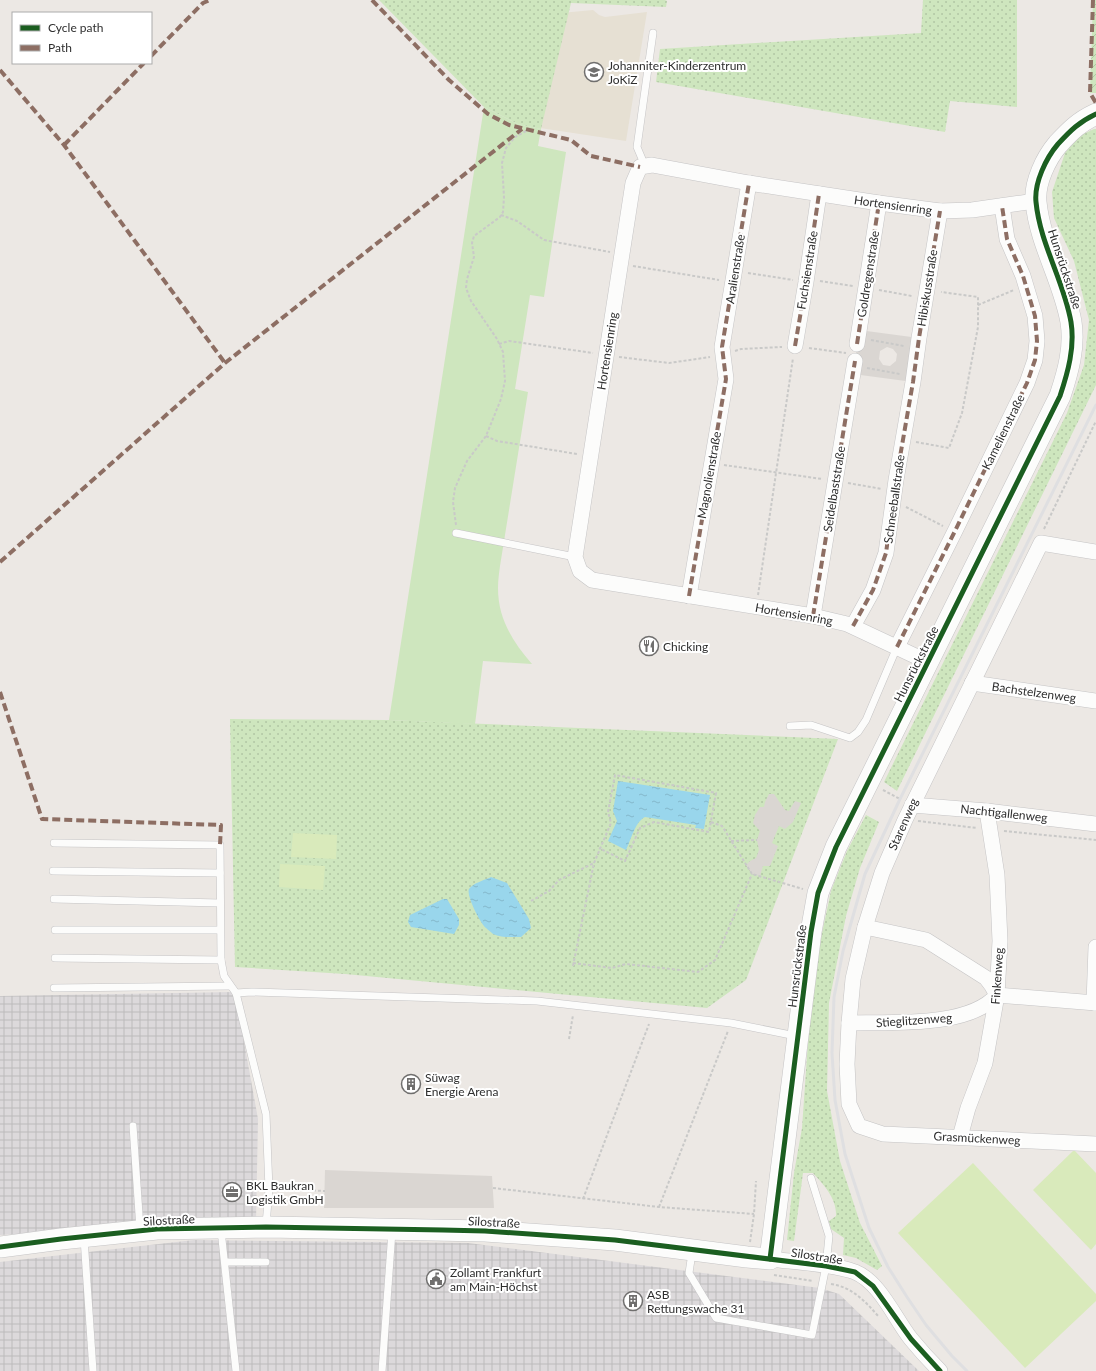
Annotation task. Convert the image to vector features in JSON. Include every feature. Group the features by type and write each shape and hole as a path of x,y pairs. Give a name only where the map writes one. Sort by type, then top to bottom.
{"main road":[{"name":"Hunsrückstraße","path":"770,1267 807,960 818,893 836,847 1060,396 1068,372 1072,346 1071,323 1066,298 1042,234 1035,201 1043,166 1054,149 1083,120 1096,114"},
{"name":"Silostraße","path":"0,1246 157,1229 266,1227 392,1229 500,1232 615,1240 747,1257 770,1267"}],"street":[{"name":"Hortensienring","path":"928,662 853,626 813,616 756,608 592,580 580,571 575,557 633,183 640,167 652,165 749,183 940,211 972,210 1035,201"},
{"name":"Aralienstraße","path":"722,355 722,347 749,183"},
{"name":"Fuchsienstraße","path":"795,346 819,194"},
{"name":"Goldregenstraße","path":"854,352 879,203"},
{"name":"Kamelienstraße","path":"897,647 1027,383 1035,360 1037,341 1035,316 1026,285 1007,239 1002,206"},
{"name":"Hibiskusstraße","path":"915,371 940,211"},
{"name":"Seidelbaststraße","path":"813,616 854,352"},
{"name":"Magnolienstraße","path":"689,596 726,379 722,355"},
{"name":"Schneeballstraße","path":"853,626 873,590 886,553 893,501 915,371"},
{"path":"1041,543 1096,552"},
{"name":"Starenweg","path":"859,1126 849,1104 847,1064 853,979 865,928 882,873 912,805 1041,543"},
{"name":"Bachstelzenweg","path":"972,682 1096,701"},
{"name":"Nachtigallenweg","path":"912,805 987,811 1096,824"},
{"name":"Finkenweg","path":"960,1137 968,1108 985,1062 997,995 1000,942 997,875 987,811"},
{"path":"865,928 926,940 986,978 997,995 1095,1003 1096,947"},
{"name":"Stieglitzenweg","path":"849,1023 922,1021 961,1016 984,1007 997,995"},
{"name":"Grasmückenweg","path":"859,1126 882,1134 1096,1144"},
{"name":"Silostraße","path":"770,1267 826,1266 855,1272 873,1286 911,1339 940,1371"}],"lane":[{"path":"645,166 637,147 653,33"},
{"path":"456,533 575,557"},
{"path":"790,726 811,725 850,738 858,732 866,720 897,647"},
{"path":"54,843 220,845 220,960 224,976 236,993 266,1114 269,1189 266,1227"},
{"path":"53,871 220,873"},
{"path":"54,899 220,903"},
{"path":"54,930 220,930"},
{"path":"55,958 220,960"},
{"path":"54,988 230,986"},
{"path":"236,993 260,992 529,1000 731,1023 798,1037"},
{"path":"133,1126 141,1231"},
{"path":"692,1250 690,1273 716,1318 812,1335 826,1266 829,1236 811,1178"},
{"path":"221,1228 226,1262 236,1371"},
{"path":"382,1371 392,1229"},
{"path":"84,1236 92,1371"},
{"path":"226,1262 266,1262"}],"path":[{"path":"456,533 453,502 455,488 467,461 486,436 501,399 505,381 503,352 471,301 466,288 467,279 474,257 472,243 474,236 500,217 503,212 504,197 502,163 506,148 515,137 528,130"},
{"path":"501,215 517,221 544,240 621,259 733,277 806,282"},
{"path":"978,305 1026,285"},
{"path":"903,440 949,448 962,413 978,327 978,297 927,289"},
{"path":"499,344 509,341 607,356 668,363 722,355 741,349 795,346 854,352 918,348"},
{"path":"756,608 795,346"},
{"path":"854,352 915,371"},
{"path":"1041,543 1040,537 1096,421"},
{"path":"486,436 497,441 591,456"},
{"path":"711,464 799,476"},
{"path":"893,501 955,531"},
{"path":"599,848 625,861 640,828 654,822 709,832 716,793 615,775 608,812 611,823 599,848 594,863 573,964 612,968 626,964 698,972 715,960 752,874"},
{"path":"881,789 912,805"},
{"path":"711,822 722,826 752,874 818,893"},
{"path":"731,841 757,840"},
{"path":"531,901 549,891 558,880 594,863"},
{"path":"568,1039 575,1005"},
{"path":"583,1199 652,1014"},
{"path":"659,1207 731,1023"},
{"path":"747,1257 754,1214 756,1181"},
{"path":"494,1188 659,1207 754,1214"},
{"path":"269,1189 325,1191"},
{"path":"770,1267 822,1283 843,1286 864,1300 879,1317"}],"shaded area":[{"name":"Johanniter-Kinderzentrum JoKiZ","path":"593,10 599,15 605,17 647,12 626,141 540,128 561,13"},
{"path":"859,330 919,338 913,382 853,374","holes":["887,347 893,349 897,354 896,361 890,366 883,365 879,359 880,351"]},
{"path":"769,794 774,794 785,810 789,811 795,801 801,803 793,822 785,829 779,826 772,843 778,846 770,866 763,866 760,876 752,874 746,865 756,858 759,850 757,840 760,831 753,823 755,815 760,807 764,807"},
{"path":"235,992 258,1119 256,1221 0,1235 0,996"},
{"path":"325,1170 492,1176 494,1208 324,1208"},
{"path":"194,1240 468,1243 820,1288 839,1294 919,1371 0,1371 0,1262"}],"green space":[{"path":"379,0 667,1 666,7 571,3 541,129 518,124 484,107"},
{"path":"923,0 1017,0 1017,107 950,101 945,132 656,82 660,49 921,33"},
{"path":"1093,0 1096,0 1096,93 1090,93"},
{"path":"484,107 518,124 541,129 538,146 566,152 544,297 530,295 515,389 528,392 498,583 499,599 504,620 513,638 532,664 483,661 475,724 389,720"},
{"path":"1096,129 1096,385 897,791 884,782 1067,413 1084,365 1089,320 1074,261 1054,218 1052,192 1065,153 1079,136"},
{"path":"230,719 389,720 838,739 746,980 707,1008 345,974 235,967"},
{"path":"866,815 879,822 860,868 846,916 829,1003 827,1091 840,1161 860,1223 882,1266 877,1270 856,1258 843,1255 844,1238 831,1229 829,1221 836,1216 836,1210 832,1198 813,1173 803,1173 794,1241 787,1240 794,1173 802,1128 811,999 822,933 831,891 847,851"},
{"path":"293,833 337,835 336,859 291,857"},
{"path":"280,864 325,866 323,890 279,887"},
{"path":"1074,1150 1096,1173 1096,1244 1091,1250 1033,1190"},
{"path":"973,1163 1096,1294 1096,1301 1025,1368 898,1233"}],"water":[{"path":"618,781 710,795 704,829 695,828 696,825 645,817 636,827 626,850 608,841 617,821 613,811"},
{"path":"491,877 507,883 529,919 531,928 521,937 503,937 493,934 483,925 471,903 469,889 476,883"},
{"path":"443,899 447,899 459,919 459,925 454,934 411,927 408,922 410,915"}],"railway":[{"path":"967,1371 952,1356 926,1325 888,1267 869,1228 845,1154 835,1100 832,1053 834,997 843,951 865,874 900,799 1096,405"}],"marked path":[{"path":"152,55 203,3 210,0"},
{"path":"372,0 449,80 488,114 509,125 571,140 591,156 640,167"},
{"path":"1093,0 1090,93 1096,103"},
{"path":"64,145 143,64"},
{"path":"0,70 64,145 225,363"},
{"path":"0,562 225,363 522,129"},
{"path":"689,596 726,379 722,347 749,183"},
{"path":"795,346 819,194"},
{"path":"857,344 879,203"},
{"path":"897,647 1027,383 1035,360 1037,341 1035,316 1023,276 1007,239 1002,206"},
{"path":"853,626 873,590 886,553 896,480 940,211"},
{"path":"813,616 855,361"},
{"path":"0,692 42,819 221,825 220,845"}],"cycle path":[{"path":"770,1259 811,932 818,893 836,847 1060,396 1068,369 1072,331 1068,307 1038,218 1036,202 1037,187 1045,163 1058,144 1076,127 1096,114"},
{"path":"0,1247 157,1229 266,1227 443,1230 485,1231 615,1240 826,1266 855,1272 873,1286 911,1339 940,1371"}],"place":[{"name":"Johanniter-Kinderzentrum JoKiZ","path":"594,72"},
{"name":"Chicking","path":"649,646"},
{"name":"Süwag Energie Arena","path":"411,1084"},
{"name":"BKL Baukran Logistik GmbH","path":"232,1192"},
{"name":"Zollamt Frankfurt am Main-Höchst","path":"436,1279"},
{"name":"ASB Rettungswache 31","path":"633,1301"}]}
